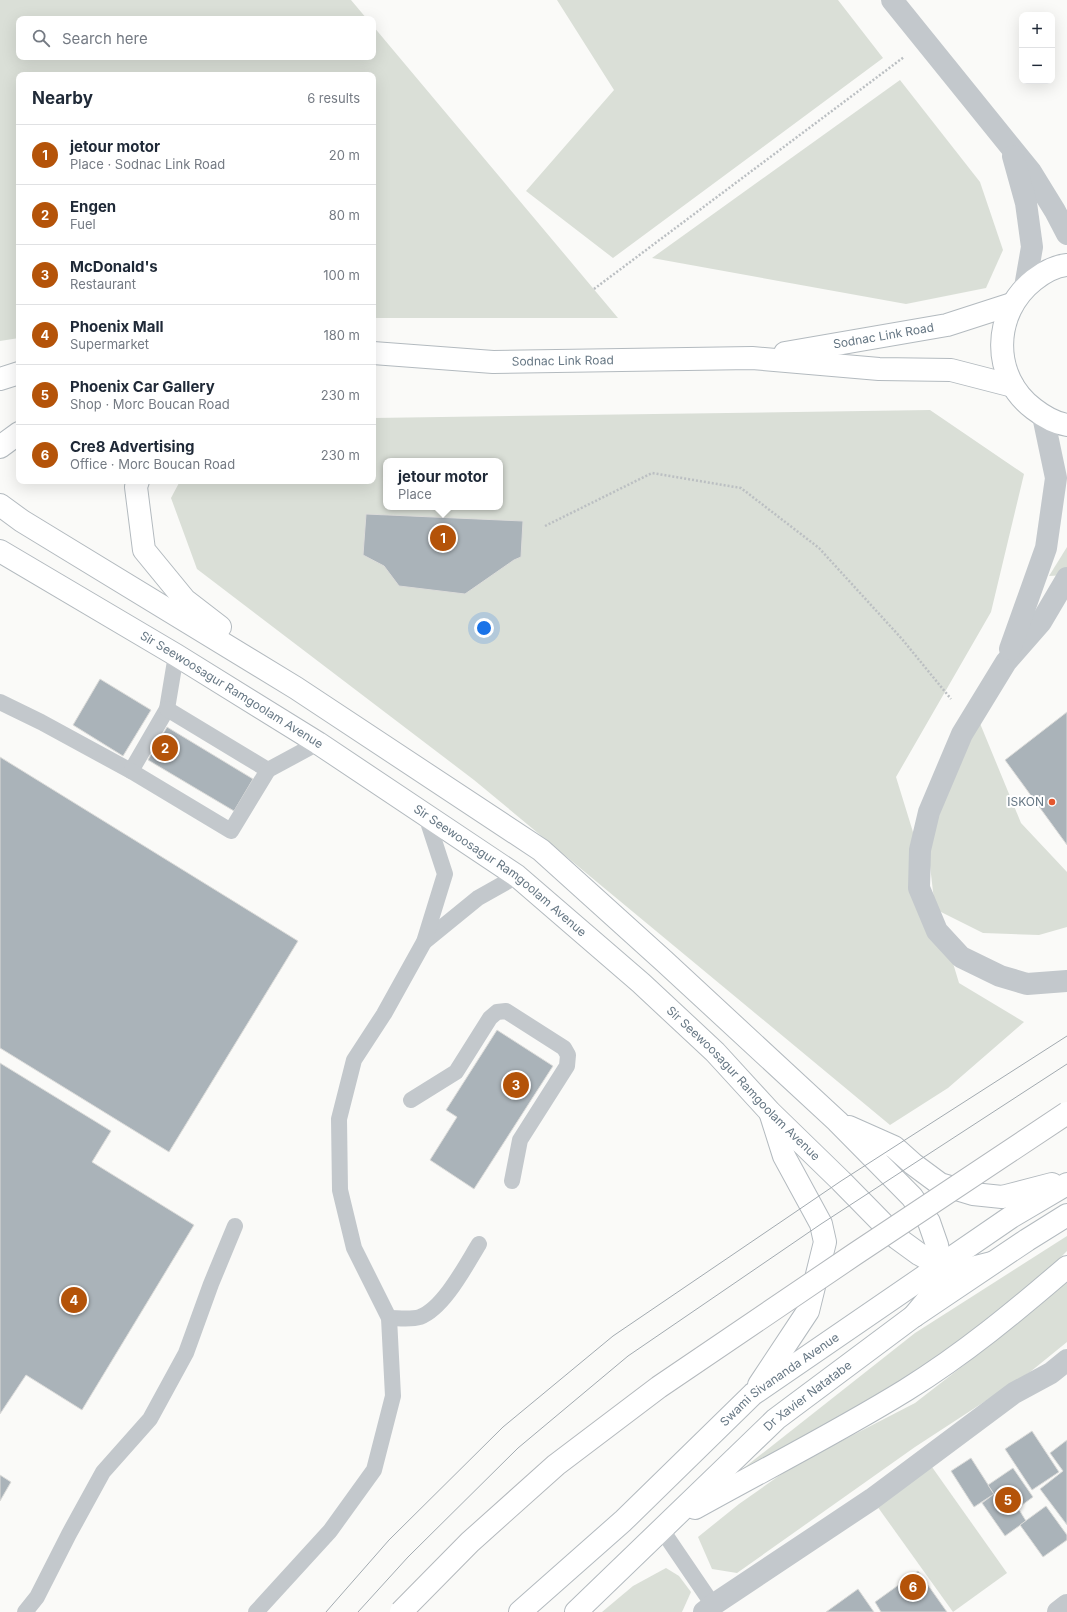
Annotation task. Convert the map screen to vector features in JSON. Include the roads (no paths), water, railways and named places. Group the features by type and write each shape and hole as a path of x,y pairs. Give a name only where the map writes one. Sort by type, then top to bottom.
{"main road":[{"path":"1067,265 1042,274 1018,295 1004,324 1001,345 1005,366 1013,386 1026,403 1043,416 1067,425"},
{"name":"Sodnac Link Road","path":"752,358 947,325 1018,295"},
{"name":"Sodnac Link Road","path":"377,354 492,362 752,358 879,369 951,370 1013,386"},
{"path":"0,379 16,374"},
{"path":"0,447 16,435"},
{"path":"137,484 136,487 144,550 185,600 296,688"},
{"path":"0,505 22,521 296,688 541,850 837,1121 912,1197 928,1222 937,1245 941,1266 937,1282 929,1298 914,1316"},
{"name":"Sir Seewoosagur Ramgoolam Avenue","path":"0,551 176,655 318,743 517,876 647,988 715,1052 770,1112 897,1238 919,1254 941,1266 957,1270 992,1263"},
{"path":"753,1394 808,1311 825,1242 821,1224 784,1156 770,1112"},
{"path":"402,1612 470,1542 556,1465 659,1387 854,1254 1067,1112"},
{"path":"837,1121 894,1147 913,1164 940,1184 973,1194 1002,1196 1033,1190 1067,1180"},
{"name":"Swami Sivananda Avenue","path":"520,1612 623,1521 753,1394 1011,1217 1067,1184"},
{"name":"Dr Xavier Natatabe","path":"576,1612 668,1525 776,1419 914,1316 992,1263 1067,1215"},
{"path":"668,1525 906,1390 974,1344 1067,1267"}],"street":[{"path":"892,0 1031,172 1067,234"},
{"path":"1010,146 1026,203 1032,247 1018,295"},
{"path":"1006,662 1046,548 1056,478 1043,416"},
{"path":"1067,578 1041,622 1006,662 962,734 929,812 920,850 919,888 937,932 961,957 1000,976 1026,984 1067,981"},
{"path":"709,1608 872,1499 1014,1393 1051,1374 1067,1360"},
{"path":"1058,1612 1067,1605"}],"lane":[{"path":"131,771 167,709 176,655"},
{"path":"0,702 41,722 131,771 231,831 268,770 318,743"},
{"path":"167,709 268,770"},
{"path":"256,1612 330,1531 374,1470 393,1396 389,1318 354,1248 340,1190 339,1119 354,1060 384,1014 424,942 445,874 426,816"},
{"path":"424,942 478,898 517,876"},
{"path":"411,1100 456,1072 490,1018 497,1012 506,1012 564,1048 568,1055 567,1066 520,1140 512,1181"},
{"path":"25,1612 37,1597 103,1472 150,1419 186,1352 211,1284 235,1226"},
{"path":"389,1318 419,1317 434,1309 446,1296 479,1244"},
{"path":"668,1525 709,1608"}],"tram line":[{"path":"326,1612 389,1540 503,1427 613,1336 841,1181 1067,1036"},
{"path":"358,1612 408,1557 518,1448 628,1356 821,1224 1067,1064"}],"place":[{"name":"jetour motor","path":"443,538"},
{"name":"Engen","path":"165,748"},
{"name":"ISKON","path":"1052,802"},
{"name":"McDonald's","path":"516,1085"},
{"name":"Phoenix Mall","path":"74,1300"},
{"name":"Phoenix Car Gallery","path":"1008,1500"},
{"name":"Cre8 Advertising","path":"913,1587"}]}
